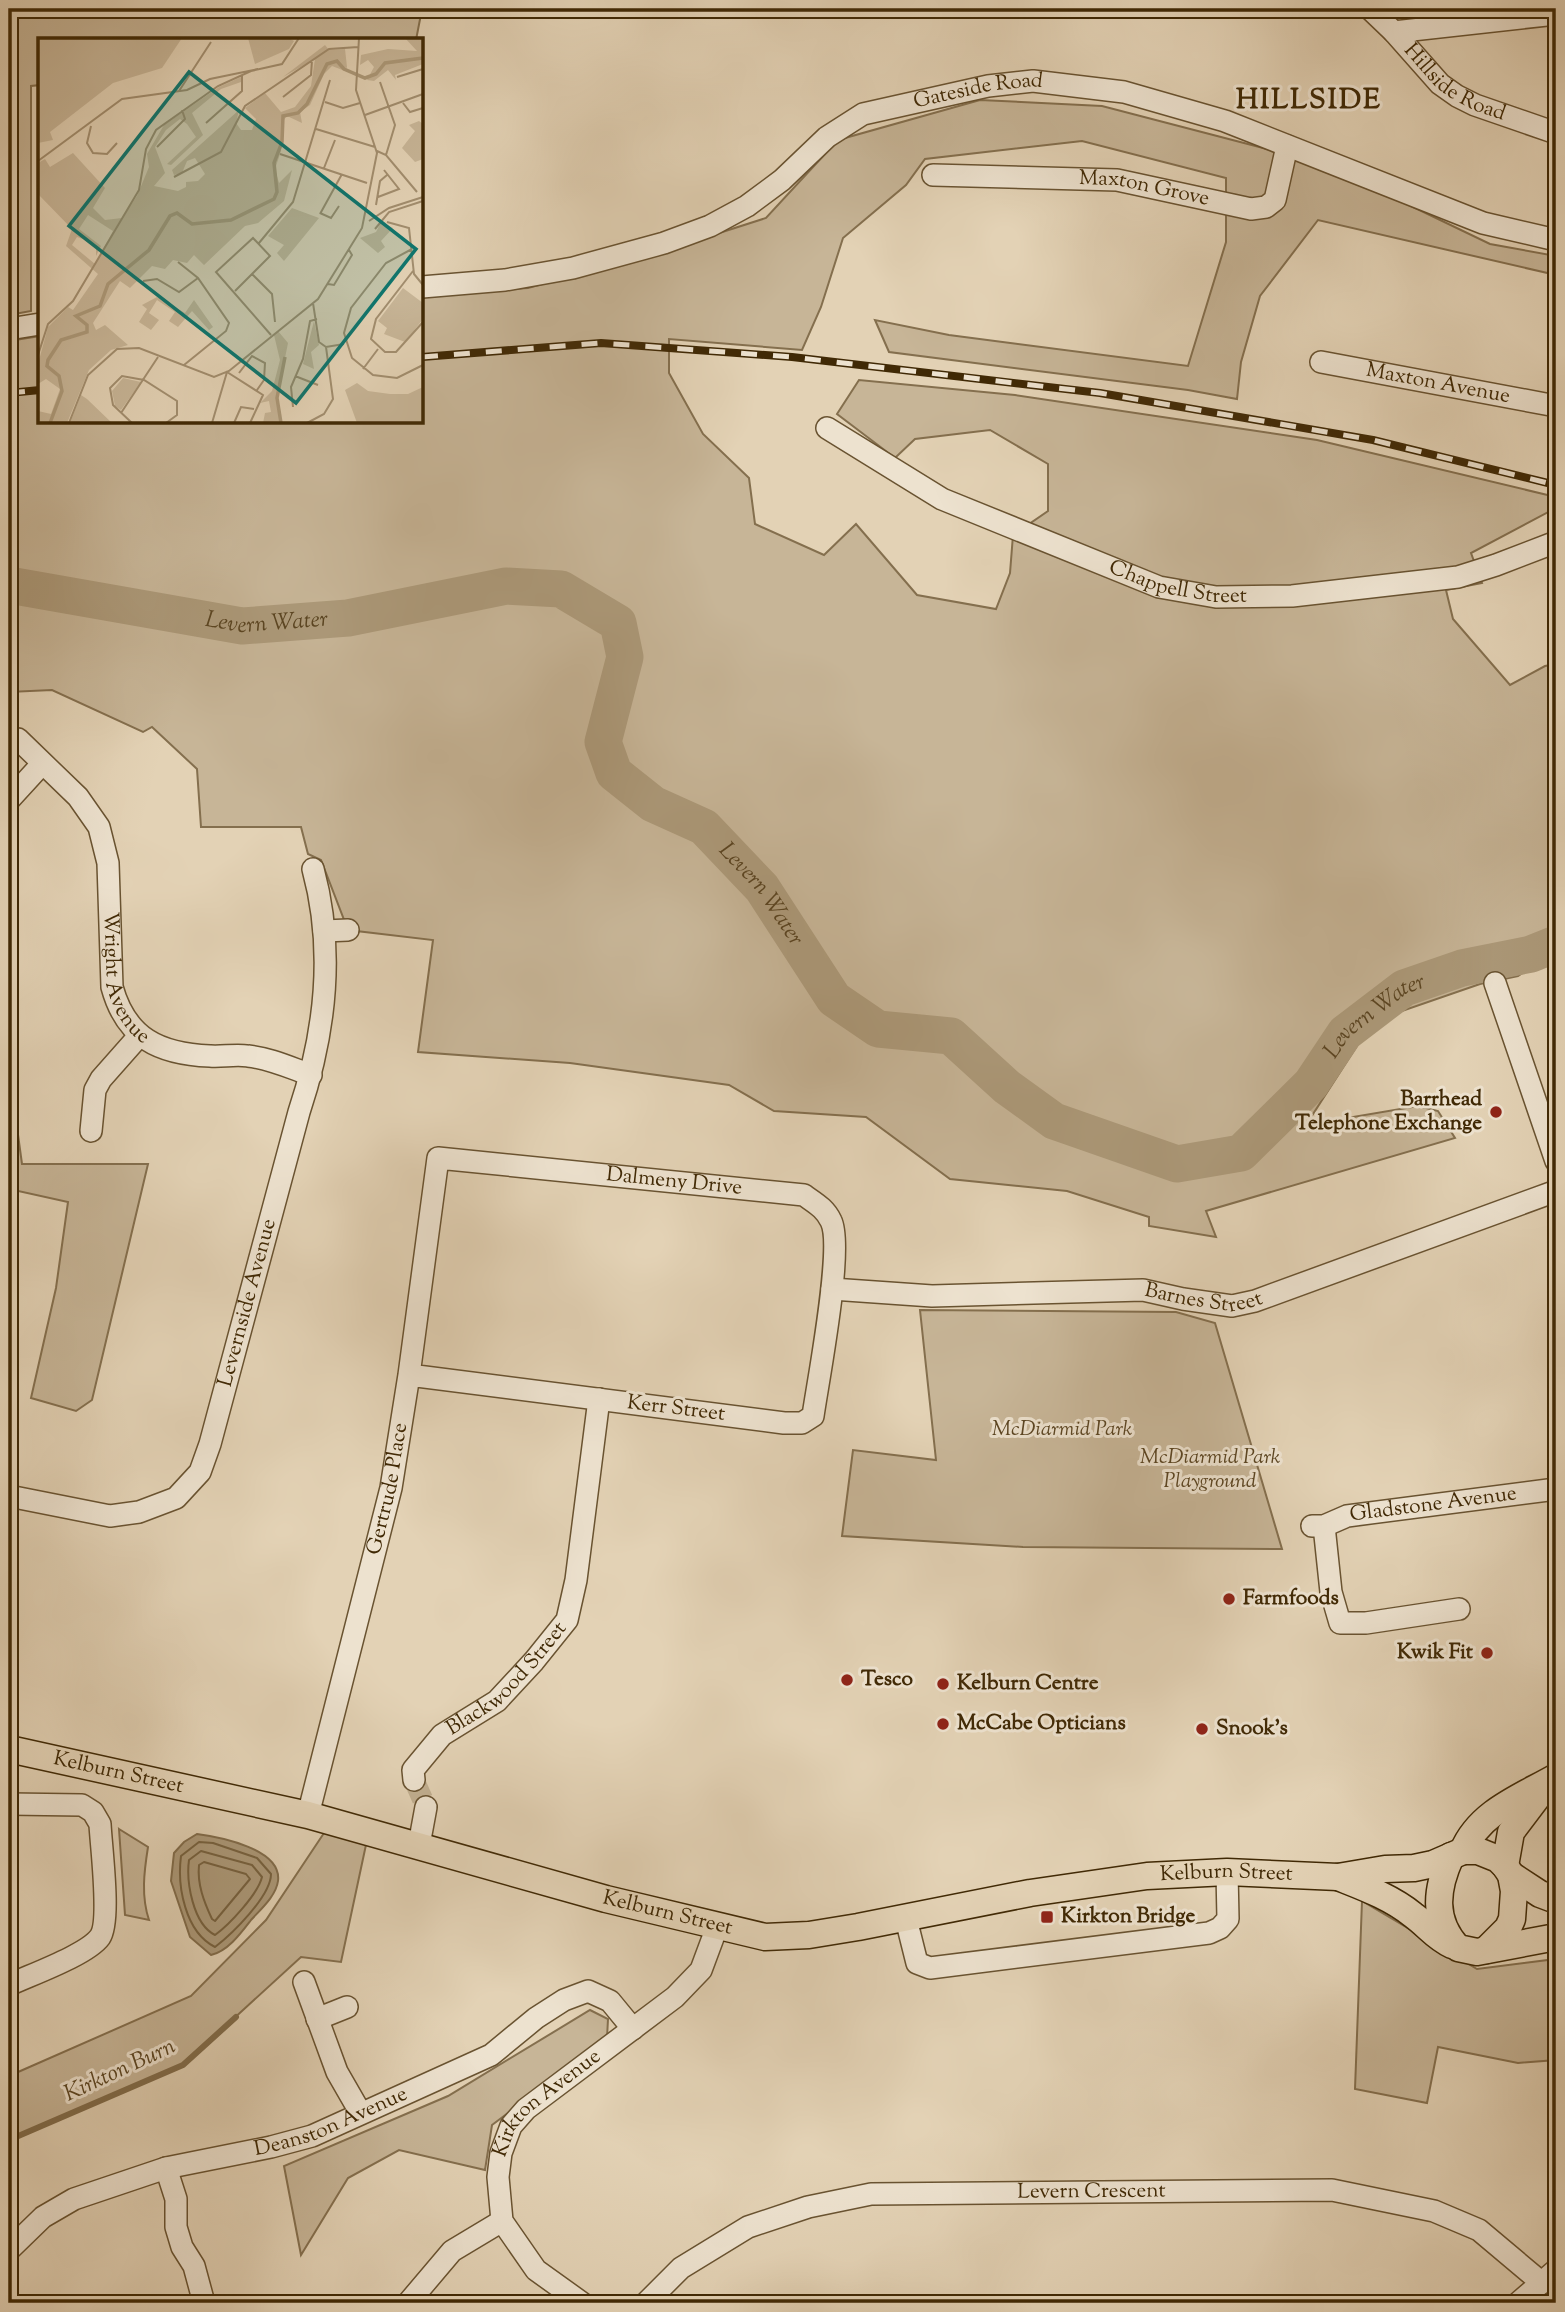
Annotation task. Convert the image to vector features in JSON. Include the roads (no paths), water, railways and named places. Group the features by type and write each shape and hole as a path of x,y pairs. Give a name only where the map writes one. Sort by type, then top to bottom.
{"main road":[{"name":"Kelburn Street","path":"9,1749 308,1815 606,1899 765,1937 809,1935 906,1919 1030,1893 1147,1876 1227,1872 1338,1877 1385,1869 1414,1868 1457,1854"},
{"path":"1553,1779 1491,1813 1468,1839 1442,1877 1437,1899 1445,1931 1458,1948 1467,1951 1556,1937"},
{"path":"1486,1950 1502,1936 1512,1919 1514,1902 1508,1870 1511,1832 1553,1779"},
{"path":"1457,1854 1478,1851 1489,1854 1540,1894 1556,1900"},
{"name":"Kelburn Street","path":"1338,1877 1395,1903 1441,1940 1458,1948"}],"street":[{"name":"Hillside Road","path":"1370,9 1440,83 1457,96 1475,105 1556,133"},
{"path":"1394,32 1556,15"},
{"name":"Gateside Road","path":"424,287 505,280 573,268 664,243 710,226 747,206 782,180 827,137 863,114 988,86 1033,81 1124,92 1225,121 1483,223 1556,240"},
{"name":"Maxton Grove","path":"947,169 1117,180 1251,209 1266,207 1275,200 1287,146"},
{"path":"9,330 38,324"},
{"name":"Maxton Avenue","path":"1321,362 1556,406"},
{"name":"Chappell Street","path":"827,428 942,499 1159,587 1216,597 1292,596 1458,577 1556,542"},
{"name":"Wright Avenue","path":"18,739 78,797 99,827 108,863 112,987 117,1006 139,1036 167,1051 208,1056 249,1056 311,1074"},
{"path":"9,800 42,764"},
{"name":"Levernside Avenue","path":"9,1496 110,1516 139,1512 176,1497 200,1472 210,1444 311,1074 325,1002 324,931 313,869"},
{"path":"324,931 348,930"},
{"path":"1495,983 1556,1161"},
{"path":"91,1130 95,1090 101,1079 139,1036"},
{"name":"Dalmeny Drive","path":"438,1158 804,1195 824,1209 833,1223 835,1242 832,1289"},
{"name":"Gertrude Place","path":"308,1815 391,1488 438,1158"},
{"name":"Barnes Street","path":"832,1289 932,1296 1143,1290 1232,1306 1255,1301 1556,1191"},
{"name":"Kerr Street","path":"409,1375 784,1423 803,1423 813,1416 832,1289"},
{"name":"Blackwood Street","path":"414,1780 413,1770 442,1735 497,1701 567,1620 576,1580 599,1399"},
{"name":"Gladstone Avenue","path":"1459,1609 1366,1623 1340,1623 1318,1526 1359,1514 1556,1489"},
{"path":"9,1804 82,1805 93,1812 100,1824 105,1917 100,1938 89,1948 9,1985"},
{"path":"419,1845 426,1807"},
{"path":"906,1919 917,1963 930,1968 1209,1933 1220,1928 1228,1919 1227,1872"},
{"name":"Kirkton Avenue","path":"582,2303 536,2270 502,2221 498,2177 501,2154 511,2126 526,2109 674,1997 701,1970 717,1927"},
{"path":"304,1982 337,2072 360,2112"},
{"name":"Deanston Avenue","path":"9,2250 43,2217 74,2199 166,2168 312,2136 491,2055 536,2018 564,2000 588,1991 610,2001 633,2029"},
{"path":"317,2019 347,2007"},
{"path":"166,2168 176,2199 176,2227 182,2247 194,2266 204,2303"},
{"name":"Levern Crescent","path":"646,2303 681,2268 748,2227 808,2207 871,2194 1332,2190 1434,2211 1479,2230 1549,2277"},
{"path":"408,2303 452,2251 502,2221"},
{"path":"1518,2303 1549,2277"}],"water":[{"path":"197,1834 248,1847 260,1853 277,1870 277,1887 271,1897 228,1946 211,1955 190,1937 171,1881 174,1853 184,1842"}],"waterway":[{"name":"Levern Water","path":"9,585 242,626 348,618 506,586 561,589 618,623 625,657 603,742 614,773 653,804 704,827 762,888 834,999 878,1029 951,1036 1007,1087 1054,1121 1177,1164 1241,1153 1311,1084 1345,1033 1404,988 1462,968 1531,954 1556,944"},
{"name":"Kirkton Burn","path":"9,2140 183,2065 236,2017"}],"tunnel":[{"path":"414,1780 426,1807"}],"railway":[{"path":"424,357 601,343 792,357 1100,393 1373,440 1556,485"},
{"path":"9,393 38,390"}],"place":[{"name":"Barrhead Telephone Exchange","path":"1496,1112"},
{"name":"Farmfoods","path":"1229,1599"},
{"name":"Kwik Fit","path":"1487,1653"},
{"name":"Tesco","path":"847,1680"},
{"name":"Kelburn Centre","path":"943,1684"},
{"name":"McCabe Opticians","path":"943,1724"},
{"name":"Snook's","path":"1202,1729"},
{"name":"Kirkton Bridge","path":"1047,1917"}],"district":[{"name":"HILLSIDE","path":"1309,101"}],"park label":[{"name":"McDiarmid Park","path":"1062,1430"},
{"name":"McDiarmid Park Playground","path":"1210,1470"}]}
